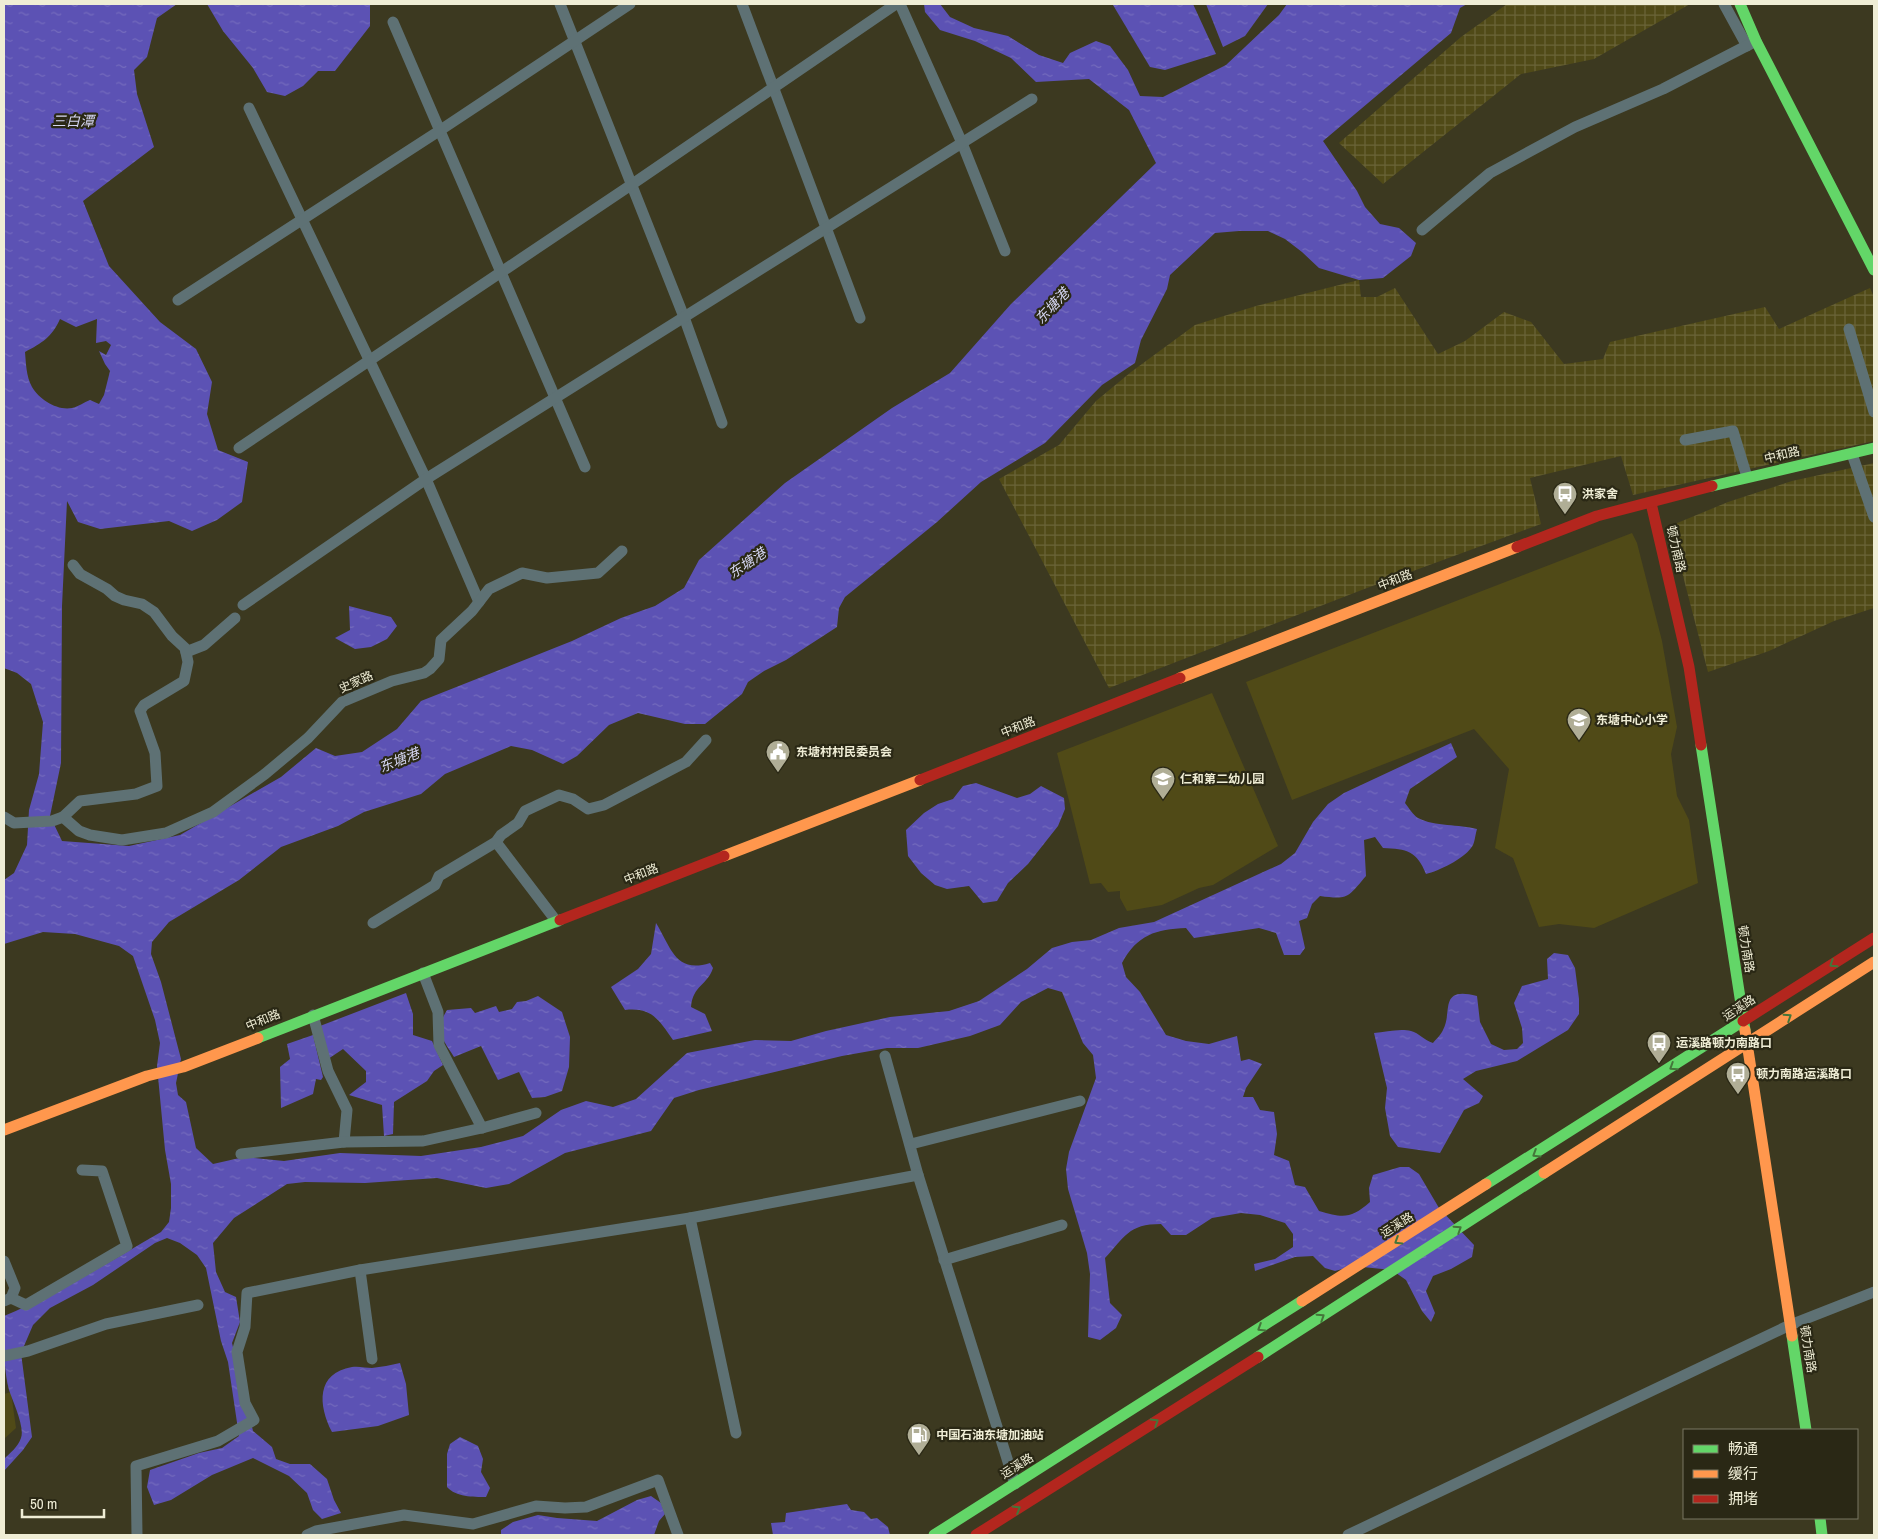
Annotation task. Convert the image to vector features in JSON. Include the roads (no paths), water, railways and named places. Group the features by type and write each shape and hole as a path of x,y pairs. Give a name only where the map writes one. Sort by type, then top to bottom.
{"main road":[{"path":"1740,4 1752,43 1874,270"},
{"name":"中和路","path":"4,1130 147,1076 183,1067 1597,516 1747,477 1874,448"},
{"name":"顿力南路","path":"1651,503 1689,666 1806,1429"},
{"name":"运溪路","path":"934,1535 1874,938"},
{"path":"979,1535 1874,962"},
{"path":"1820,1519 1822,1535"}],"street":[{"path":"560,4 684,317 722,423"},
{"path":"178,300 439,131 630,4"},
{"path":"742,4 860,318"},
{"path":"239,448 631,185 896,4"},
{"path":"900,4 962,143 1005,251"},
{"path":"1422,230 1490,173 1575,127 1663,89 1752,43 1724,4"},
{"path":"392,22 585,467"},
{"path":"243,605 426,479 1032,99"},
{"path":"249,108 426,479 479,602"},
{"path":"1849,329 1874,412"},
{"path":"1686,440 1732,431 1747,477"},
{"path":"1852,454 1874,517"},
{"name":"史家路","path":"63,818 79,831 90,835 122,840 166,833 213,812 265,774 308,738 342,702 392,681 424,673 430,669 439,659 441,640 472,611 489,589 522,573 546,578 598,572 622,552"},
{"path":"4,817 14,823 52,821 63,818 80,801 136,794 157,786 156,753 140,711 144,705 184,681 188,662 185,648 172,636 154,612 142,604 115,596 107,589 80,574 74,565"},
{"path":"186,652 204,645 235,618"},
{"path":"373,923 435,885 439,876 496,842 501,834 518,823 525,811 559,795 573,799 588,809 604,805 686,762 706,740"},
{"path":"496,842 557,922"},
{"path":"423,973 438,1012 439,1045 482,1128"},
{"path":"313,1015 328,1071 347,1110 344,1142"},
{"path":"885,1056 918,1176 1015,1484"},
{"path":"910,1144 1080,1101"},
{"path":"241,1154 344,1142 423,1141 482,1128 536,1113"},
{"path":"4,1261 15,1288 7,1299 26,1304 127,1246 102,1171 82,1170"},
{"path":"137,1535 136,1466 218,1441 254,1420 245,1403 237,1352 245,1327 247,1293 360,1270 690,1218 918,1176"},
{"path":"690,1218 736,1433"},
{"path":"944,1260 1062,1226"},
{"path":"360,1270 372,1359"},
{"path":"1348,1535 1790,1325 1874,1292"},
{"path":"4,1356 28,1351 106,1324 198,1305"},
{"path":"307,1535 316,1531 404,1515 473,1524 536,1506 586,1507 658,1480 678,1535"}],"water":[{"path":"4,4 177,4 157,18 147,57 134,70 137,94 154,147 83,201 109,266 160,322 196,349 212,382 207,414 218,450 248,462 242,502 217,520 192,531 169,521 100,529 78,522 67,501 62,606 61,763 50,816 62,841 129,846 180,835 281,777 316,748 335,756 362,752 397,729 421,701 572,641 621,618 655,606 684,588 699,560 785,483 892,408 950,373 1011,304 1156,163 1129,110 1089,79 1036,82 1011,58 975,41 940,30 925,12 924,4 940,4 950,17 974,28 1008,36 1039,55 1063,63 1070,53 1096,41 1110,46 1128,70 1140,96 1163,97 1226,65 1279,15 1287,4 1467,4 1460,8 1451,33 1323,141 1357,191 1365,207 1380,224 1399,228 1416,243 1411,256 1383,278 1359,280 1319,268 1285,239 1268,231 1215,233 1170,275 1167,289 1141,340 1135,363 1102,385 1045,443 981,482 937,522 845,597 839,608 837,627 748,682 742,694 705,724 685,724 638,713 609,725 577,756 563,764 532,750 511,746 445,774 421,794 364,812 338,826 281,847 239,880 169,922 152,942 151,954 161,982 181,1059 176,1083 178,1095 186,1102 196,1148 213,1164 244,1157 284,1161 340,1153 421,1156 481,1147 523,1136 561,1110 586,1101 613,1107 636,1099 687,1053 755,1040 791,1041 890,1017 949,1011 979,1001 1027,969 1052,948 1072,942 1091,940 1119,928 1154,922 1281,864 1295,853 1313,822 1328,804 1344,793 1451,743 1457,757 1410,789 1405,803 1416,817 1425,821 1477,829 1472,846 1457,860 1426,874 1419,860 1410,853 1399,849 1383,848 1375,837 1364,840 1366,876 1351,893 1337,898 1320,896 1312,904 1307,918 1299,921 1305,948 1300,955 1284,955 1276,933 1259,928 1194,938 1186,928 1165,930 1148,935 1134,946 1122,963 1126,977 1140,992 1166,1035 1186,1041 1209,1044 1237,1036 1241,1061 1249,1059 1262,1064 1246,1088 1243,1097 1253,1097 1260,1110 1274,1112 1277,1134 1274,1155 1289,1161 1295,1185 1305,1187 1319,1211 1346,1216 1363,1208 1370,1202 1369,1188 1373,1175 1400,1167 1409,1167 1419,1174 1439,1208 1474,1245 1472,1257 1451,1269 1433,1276 1426,1291 1435,1313 1431,1322 1422,1311 1406,1280 1392,1270 1353,1266 1335,1271 1325,1268 1313,1256 1295,1257 1255,1271 1254,1264 1275,1259 1293,1247 1293,1234 1285,1223 1260,1215 1241,1213 1212,1218 1186,1235 1171,1235 1161,1224 1141,1226 1128,1233 1105,1258 1110,1303 1122,1315 1116,1328 1100,1340 1088,1337 1090,1274 1087,1253 1068,1189 1066,1169 1069,1152 1096,1078 1093,1055 1083,1043 1062,992 1048,988 1021,1002 1000,1025 970,1036 918,1048 887,1048 842,1056 699,1090 674,1098 651,1131 565,1153 509,1184 486,1188 437,1178 365,1183 305,1182 287,1184 234,1218 213,1243 216,1272 225,1292 236,1297 240,1322 232,1343 253,1431 272,1447 276,1459 290,1464 310,1464 327,1479 334,1500 341,1513 322,1519 313,1510 307,1493 289,1476 253,1458 212,1475 171,1500 154,1505 147,1487 150,1470 199,1453 222,1448 239,1436 228,1362 221,1341 206,1268 197,1255 180,1243 167,1238 155,1243 93,1285 50,1308 33,1325 21,1353 32,1437 4,1471 4,1459 14,1450 22,1433 7,1381 4,1353 4,1316 64,1287 161,1232 169,1222 171,1184 165,1150 157,1066 160,1043 155,1020 133,956 119,946 75,934 43,932 4,944 4,880 14,873 27,845 29,810 39,774 43,722 31,684 17,673 4,668","holes":["60,319 76,327 97,319 96,343 106,341 111,345 106,355 99,351 110,371 104,395 99,404 90,400 74,407 60,408 44,400 32,387 27,374 25,352 46,339"]},
{"path":"207,4 370,4 370,26 335,71 318,71 303,86 285,96 267,92 253,68 223,31"},
{"path":"1193,4 1216,54 1165,70 1150,67 1113,5"},
{"path":"1206,4 1268,4 1245,36 1223,47"},
{"path":"349,606 391,617 397,626 387,639 371,647 355,649 335,638 350,630"},
{"path":"976,783 1017,798 1030,794 1041,786 1064,798 1065,809 1058,826 1028,864 1008,883 997,901 983,903 969,886 947,889 935,885 921,873 908,856 906,830 924,813 938,804 953,799 963,786"},
{"path":"656,923 670,949 681,962 689,965 710,963 713,968 707,979 694,994 691,1007 705,1014 712,1031 673,1040 654,1016 642,1011 625,1010 611,987 638,969 651,954"},
{"path":"1554,953 1568,955 1575,968 1579,1014 1568,1030 1517,1061 1476,1071 1463,1079 1483,1096 1479,1103 1464,1110 1440,1153 1398,1147 1390,1136 1385,1108 1387,1088 1374,1033 1407,1030 1433,1043 1440,1035 1446,1023 1449,1002 1457,995 1465,994 1477,996 1480,1022 1491,1044 1504,1050 1517,1049 1523,1043 1522,1028 1514,1003 1522,986 1548,979 1547,959"},
{"path":"406,993 413,1014 413,1035 432,1041 443,1065 434,1071 427,1081 394,1102 393,1134 384,1136 382,1105 349,1095 366,1082 366,1071 343,1049 328,1059 320,1026"},
{"path":"538,996 562,1012 570,1037 569,1067 562,1091 545,1097 532,1098 519,1072 498,1080 481,1046 454,1057 443,1039 440,1029 447,1010 471,1008 475,1013 496,1006 499,1012 512,1009 517,1002 526,1001"},
{"path":"313,1035 323,1077 321,1080 316,1079 313,1094 281,1108 280,1067 290,1059 287,1044"},
{"path":"400,1363 406,1384 409,1415 378,1426 332,1432 324,1411 323,1392 326,1383 332,1376 340,1370 352,1367 372,1368"},
{"path":"460,1437 478,1446 483,1459 481,1472 490,1488 486,1497 460,1495 447,1487 447,1454 450,1444"},
{"path":"651,1496 661,1503 665,1514 659,1521 654,1535 501,1535 501,1530 513,1522 538,1515 597,1521 637,1500"},
{"path":"847,1504 851,1510 864,1512 871,1519 877,1518 888,1527 890,1535 773,1535 771,1523 785,1522 786,1513"}],"place":[{"name":"洪家舍","path":"1565,515"},
{"name":"东塘中心小学","path":"1579,741"},
{"name":"东塘村村民委员会","path":"778,773"},
{"name":"仁和第二幼儿园","path":"1163,800"},
{"name":"运溪路顿力南路口","path":"1659,1064"},
{"name":"顿力南路运溪路口","path":"1738,1095"},
{"name":"中国石油东塘加油站","path":"919,1456"}],"water label":[{"name":"三白潭","path":"73,121"},
{"name":"东塘港","path":"1052,306"},
{"name":"东塘港","path":"747,563"},
{"name":"东塘港","path":"399,760"}]}
